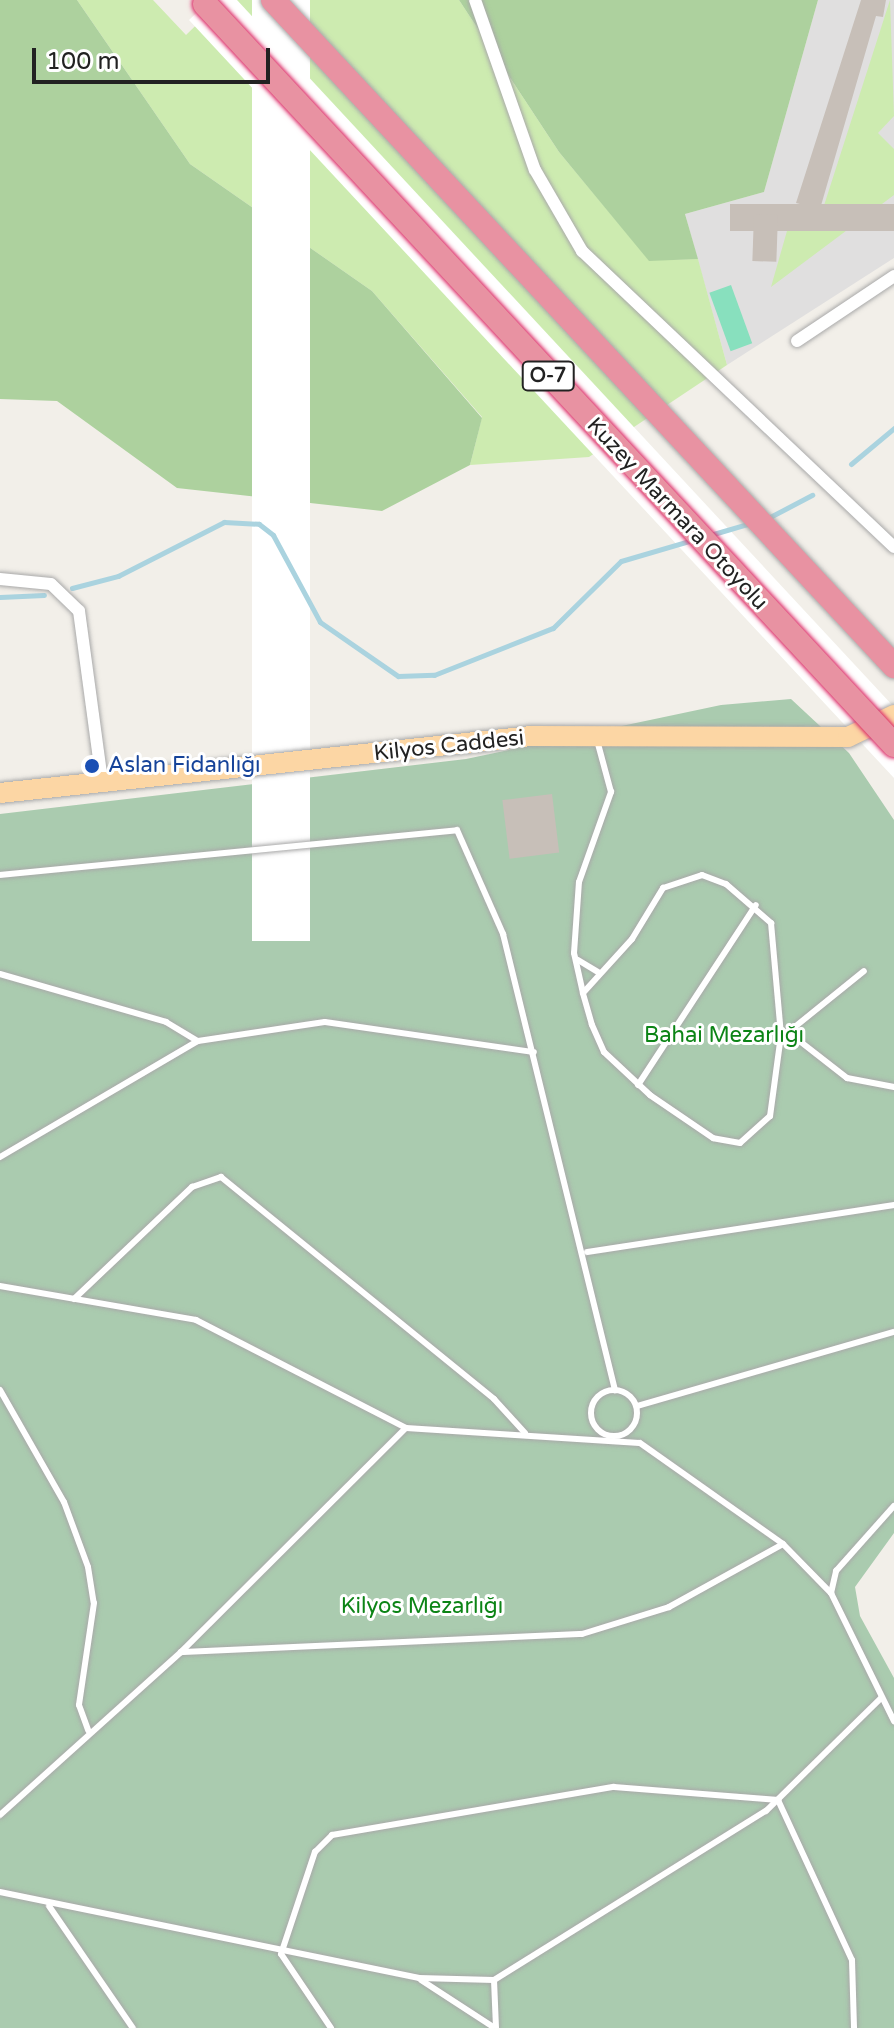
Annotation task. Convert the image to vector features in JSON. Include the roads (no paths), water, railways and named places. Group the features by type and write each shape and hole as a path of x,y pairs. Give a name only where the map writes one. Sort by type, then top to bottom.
{"highway":[{"name":"O-7","path":"273,0 894,666"},
{"name":"Kuzey Marmara Otoyolu","path":"203,2 894,745"}],"main road":[{"name":"Kilyos Caddesi","path":"0,793 532,736 848,737 894,715"}],"street":[{"path":"475,0 535,170 582,251 894,547"},
{"path":"797,341 894,276"},
{"path":"0,579 51,584 79,611 102,782"}],"lane":[{"path":"583,993 598,972 632,939 663,888 681,878 726,884 756,905 771,923 781,1038 770,1116 740,1143 713,1138 638,1085 604,1052 583,993 574,953 579,882 611,792 596,736"},
{"path":"0,875 457,830 503,934 587,1252 615,1390 637,1406"},
{"path":"638,1085 756,905"},
{"path":"574,953 583,968 598,972"},
{"path":"781,1038 864,971"},
{"path":"0,974 166,1022 198,1041"},
{"path":"0,1157 198,1041 325,1022 534,1052"},
{"path":"788,1032 847,1078 894,1087"},
{"path":"74,1299 192,1187 221,1177 494,1399 525,1433"},
{"path":"587,1252 894,1205"},
{"path":"0,1286 196,1320 406,1428 607,1436 640,1443 783,1544 831,1593 894,1721"},
{"path":"637,1406 894,1332"},
{"path":"0,1390 64,1502 88,1567 94,1603 79,1705 88,1730"},
{"path":"607,1436 591,1410 598,1396 615,1390"},
{"path":"607,1436 630,1431 637,1406"},
{"path":"0,1815 88,1730 181,1652 406,1428"},
{"path":"831,1593 836,1571 894,1506"},
{"path":"181,1652 582,1634 669,1607 783,1544"},
{"path":"0,1892 49,1906 281,1954 419,1978 494,1980 778,1800 881,1698"},
{"path":"281,1954 315,1852 351,1827 614,1787 778,1800"},
{"path":"778,1800 852,1960 854,2028"},
{"path":"49,1906 133,2028"},
{"path":"281,1954 331,2028"},
{"path":"419,1978 496,2028"},
{"path":"494,1980 496,2028"}],"waterway":[{"path":"851,464 894,428"},
{"path":"768,518 812,495"},
{"path":"72,588 118,576 224,522 259,524 273,535 320,622 398,676 434,675 553,628 621,561 693,540"},
{"path":"710,535 751,523"},
{"path":"0,597 44,595"}],"place":[{"name":"Aslan Fidanlığı","path":"92,766"}],"park label":[{"name":"Bahai Mezarlığı","path":"724,1036"},
{"name":"Kilyos Mezarlığı","path":"422,1607"}]}
